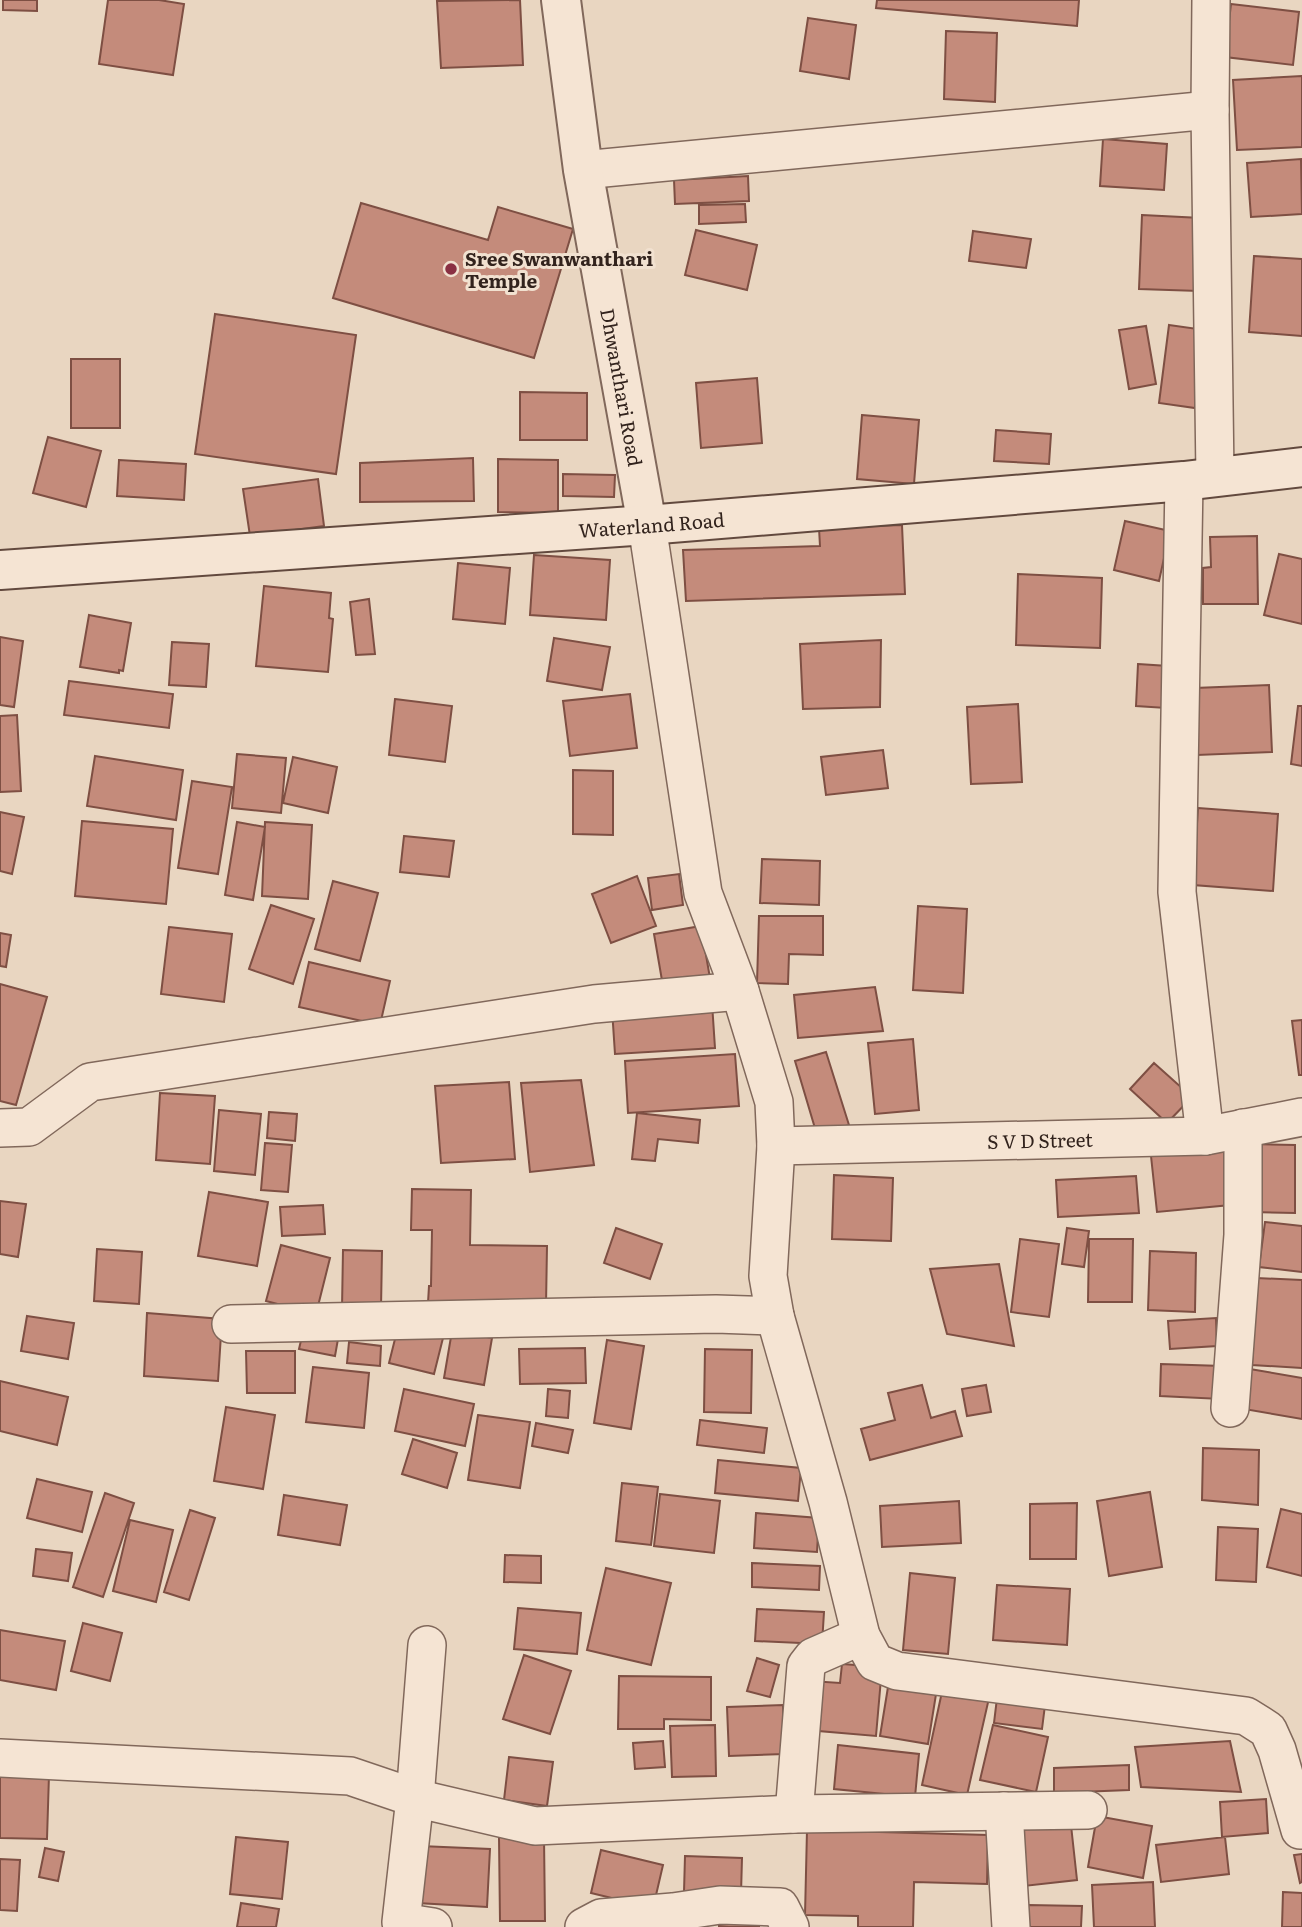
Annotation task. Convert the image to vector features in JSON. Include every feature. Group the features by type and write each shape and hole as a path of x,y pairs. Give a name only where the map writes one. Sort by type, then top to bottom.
{"main road":[{"name":"Dhwanthari Road","path":"561,0 583,170 647,525"},
{"name":"Waterland Road","path":"0,570 647,525 1200,479 1302,467"}],"street":[{"path":"1205,1136 1177,892 1200,479 1212,0"},
{"path":"583,170 1210,110"},
{"path":"647,525 703,893 740,991 774,1102 776,1146 768,1276 775,1316 828,1502 861,1636 876,1662 897,1671 1245,1716 1268,1730 1302,1830"},
{"path":"0,1128 30,1126 90,1082 594,1004 740,991"},
{"name":"S V D Street","path":"776,1146 1205,1136 1302,1117"},
{"path":"1230,1408 1243,1236 1243,1128"},
{"path":"230,1324 775,1316"},
{"path":"794,1814 806,1666 813,1657 861,1636"},
{"path":"427,1646 415,1798 401,1922 433,1927"},
{"path":"0,1758 350,1776 415,1798 535,1826 794,1814 1088,1810"},
{"path":"1004,1811 1011,1927"},
{"path":"584,1927 601,1918 720,1905 780,1907 790,1927"}],"building":[{"path":"3,0 37,0 37,11 3,10"},
{"path":"108,0 159,0 184,4 173,75 99,64"},
{"path":"520,0 523,65 441,68 437,1"},
{"path":"877,0 1079,0 1077,26 876,8"},
{"path":"1231,4 1299,12 1293,65 1225,57"},
{"path":"808,18 856,25 849,79 800,71"},
{"path":"946,31 997,33 995,102 944,99"},
{"path":"1302,76 1302,147 1237,150 1233,80"},
{"path":"1103,139 1167,144 1164,190 1100,186"},
{"path":"1301,159 1302,214 1251,217 1247,163"},
{"path":"748,176 749,201 675,204 674,180"},
{"name":"Sree Swanwanthari Temple","path":"361,203 488,240 498,207 573,229 534,358 333,298"},
{"path":"745,204 746,222 699,224 699,205"},
{"path":"1142,215 1201,218 1199,291 1139,289"},
{"path":"696,230 757,245 747,290 685,275"},
{"path":"973,231 1031,239 1026,268 969,261"},
{"path":"1254,256 1302,259 1302,336 1249,332"},
{"path":"215,314 356,335 336,474 195,454"},
{"path":"1169,325 1205,330 1195,408 1159,403"},
{"path":"1146,326 1156,384 1129,389 1119,330"},
{"path":"71,359 120,359 120,428 71,428"},
{"path":"757,378 762,443 701,448 696,383"},
{"path":"520,392 587,393 587,440 520,440"},
{"path":"862,415 919,420 914,484 857,479"},
{"path":"996,430 1051,434 1049,464 994,461"},
{"path":"48,437 101,451 86,507 33,493"},
{"path":"473,458 474,501 360,502 360,463"},
{"path":"498,459 558,460 558,513 498,512"},
{"path":"119,460 186,464 184,500 117,496"},
{"path":"563,474 615,475 614,497 563,496"},
{"path":"318,479 324,526 250,536 243,489"},
{"path":"1125,521 1170,531 1159,581 1114,570"},
{"path":"902,525 905,594 686,601 683,550 820,546 819,528"},
{"path":"1257,536 1258,604 1203,604 1203,568 1211,567 1210,537"},
{"path":"1279,554 1302,559 1302,624 1264,615"},
{"path":"534,555 610,560 606,620 530,615"},
{"path":"458,563 510,568 505,624 453,619"},
{"path":"1018,574 1102,578 1100,648 1016,645"},
{"path":"264,586 331,593 329,618 333,619 328,672 256,666"},
{"path":"369,599 375,654 356,655 350,602"},
{"path":"89,615 131,623 123,671 119,670 119,673 80,667"},
{"path":"0,637 23,641 14,707 0,705"},
{"path":"554,638 610,647 602,690 547,681"},
{"path":"881,640 880,707 803,709 800,644"},
{"path":"172,642 209,644 206,687 169,685"},
{"path":"1138,664 1168,666 1166,708 1136,706"},
{"path":"69,681 173,694 169,728 64,715"},
{"path":"1269,685 1272,752 1197,755 1195,688"},
{"path":"630,694 637,748 570,756 563,701"},
{"path":"395,699 452,706 445,762 389,755"},
{"path":"1018,704 1022,782 971,784 967,707"},
{"path":"1298,706 1302,706 1302,766 1291,764"},
{"path":"17,715 21,791 0,792 0,716"},
{"path":"883,750 888,788 826,795 821,757"},
{"path":"237,754 286,758 281,813 232,808"},
{"path":"95,756 183,770 176,820 87,806"},
{"path":"293,757 337,767 328,813 283,803"},
{"path":"573,770 613,771 613,835 573,834"},
{"path":"192,781 232,787 218,874 178,868"},
{"path":"1198,808 1278,814 1273,891 1193,885"},
{"path":"0,812 24,817 12,874 0,871"},
{"path":"82,821 173,829 166,904 75,896"},
{"path":"237,822 265,827 253,900 225,895"},
{"path":"265,822 312,825 308,899 262,896"},
{"path":"404,836 454,841 449,877 400,872"},
{"path":"762,859 820,861 819,905 760,903"},
{"path":"679,874 683,905 652,910 648,878"},
{"path":"637,876 656,926 611,943 592,894"},
{"path":"333,881 378,893 360,961 315,949"},
{"path":"271,905 314,919 293,984 249,969"},
{"path":"918,906 967,909 963,993 913,990"},
{"path":"759,916 823,916 823,955 789,954 788,984 757,983"},
{"path":"701,926 711,984 664,992 654,934"},
{"path":"169,927 232,934 224,1002 161,994"},
{"path":"0,933 11,935 6,967 0,966"},
{"path":"309,962 390,981 380,1025 299,1007"},
{"path":"0,984 47,997 16,1105 0,1101"},
{"path":"875,987 883,1031 798,1038 794,995"},
{"path":"712,1003 715,1048 615,1054 612,1009"},
{"path":"1302,1020 1302,1075 1299,1075 1292,1021"},
{"path":"913,1039 919,1110 875,1114 868,1043"},
{"path":"826,1052 849,1125 817,1135 795,1061"},
{"path":"735,1054 739,1106 628,1113 625,1061"},
{"path":"1154,1063 1192,1097 1167,1123 1130,1089"},
{"path":"581,1080 594,1165 530,1172 521,1083"},
{"path":"509,1082 515,1159 441,1163 435,1086"},
{"path":"160,1093 215,1096 210,1164 156,1160"},
{"path":"219,1110 261,1114 255,1175 214,1171"},
{"path":"269,1112 297,1114 295,1141 267,1138"},
{"path":"637,1113 700,1120 698,1143 658,1139 655,1161 632,1159"},
{"path":"265,1143 292,1145 288,1192 261,1190"},
{"path":"1252,1144 1295,1145 1295,1213 1252,1212"},
{"path":"1235,1149 1241,1204 1157,1212 1151,1156"},
{"path":"834,1175 893,1178 891,1241 832,1239"},
{"path":"1136,1176 1139,1213 1058,1217 1056,1180"},
{"path":"412,1189 471,1190 470,1245 547,1246 546,1305 428,1303 432,1230 411,1230"},
{"path":"209,1192 268,1202 257,1266 198,1256"},
{"path":"0,1201 26,1204 18,1257 0,1254"},
{"path":"323,1205 325,1234 282,1236 280,1207"},
{"path":"1265,1222 1302,1226 1302,1272 1259,1267"},
{"path":"616,1228 662,1244 650,1279 604,1263"},
{"path":"1067,1228 1089,1231 1084,1267 1062,1264"},
{"path":"1020,1239 1059,1244 1049,1317 1011,1312"},
{"path":"1089,1239 1133,1239 1132,1302 1088,1302"},
{"path":"281,1245 330,1258 316,1314 266,1301"},
{"path":"97,1249 142,1252 139,1304 94,1301"},
{"path":"343,1250 382,1251 381,1309 342,1308"},
{"path":"1150,1251 1196,1253 1195,1312 1148,1310"},
{"path":"999,1264 1014,1346 947,1334 930,1269"},
{"path":"1256,1278 1302,1280 1302,1368 1252,1365"},
{"path":"147,1313 222,1319 218,1381 144,1376"},
{"path":"27,1316 74,1323 68,1359 21,1351"},
{"path":"1216,1318 1217,1346 1170,1349 1168,1321"},
{"path":"398,1327 443,1338 434,1374 389,1363"},
{"path":"452,1331 492,1338 484,1385 444,1378"},
{"path":"303,1332 338,1339 335,1356 299,1349"},
{"path":"607,1340 644,1346 631,1429 594,1423"},
{"path":"349,1342 381,1346 380,1366 347,1363"},
{"path":"585,1348 586,1383 520,1384 519,1349"},
{"path":"705,1349 752,1350 751,1413 704,1412"},
{"path":"246,1351 295,1351 295,1393 247,1393"},
{"path":"1161,1364 1222,1366 1221,1399 1160,1396"},
{"path":"313,1367 369,1373 364,1428 306,1422"},
{"path":"1250,1369 1302,1378 1302,1419 1244,1409"},
{"path":"0,1381 68,1397 57,1445 0,1431"},
{"path":"922,1385 931,1418 955,1411 962,1436 870,1460 861,1429 895,1420 888,1393"},
{"path":"986,1385 991,1412 967,1416 962,1389"},
{"path":"404,1389 474,1404 465,1446 395,1431"},
{"path":"548,1389 570,1391 568,1418 546,1416"},
{"path":"226,1407 275,1415 263,1489 214,1481"},
{"path":"478,1415 530,1422 520,1488 468,1480"},
{"path":"700,1420 767,1428 764,1453 697,1445"},
{"path":"536,1423 573,1430 568,1453 532,1446"},
{"path":"413,1439 457,1453 447,1488 402,1474"},
{"path":"1203,1448 1259,1450 1258,1505 1202,1500"},
{"path":"718,1460 801,1468 798,1501 715,1493"},
{"path":"37,1479 92,1492 82,1532 27,1518"},
{"path":"622,1483 658,1487 651,1545 616,1541"},
{"path":"1150,1492 1162,1567 1109,1576 1097,1501"},
{"path":"105,1493 134,1503 103,1597 73,1587"},
{"path":"660,1494 720,1501 714,1553 654,1546"},
{"path":"284,1495 347,1505 340,1545 278,1535"},
{"path":"959,1501 961,1543 882,1547 880,1506"},
{"path":"1077,1503 1076,1559 1030,1559 1030,1504"},
{"path":"1281,1509 1302,1514 1302,1576 1267,1567"},
{"path":"190,1510 215,1518 189,1600 164,1592"},
{"path":"756,1513 819,1518 817,1552 754,1548"},
{"path":"130,1520 173,1530 156,1602 113,1591"},
{"path":"1218,1527 1258,1529 1256,1582 1216,1580"},
{"path":"36,1549 72,1553 68,1581 33,1576"},
{"path":"505,1555 541,1556 541,1583 504,1582"},
{"path":"752,1563 820,1566 819,1590 752,1587"},
{"path":"606,1568 671,1583 651,1665 587,1650"},
{"path":"910,1573 955,1578 948,1654 903,1650"},
{"path":"997,1585 1070,1589 1067,1645 993,1640"},
{"path":"518,1608 581,1613 577,1654 514,1649"},
{"path":"757,1609 824,1612 822,1644 755,1641"},
{"path":"83,1623 122,1633 110,1681 71,1671"},
{"path":"0,1630 65,1641 56,1690 0,1680"},
{"path":"524,1655 571,1671 550,1734 503,1719"},
{"path":"757,1658 779,1665 770,1697 747,1691"},
{"path":"842,1664 882,1667 876,1736 807,1730 811,1681 840,1683"},
{"path":"619,1676 711,1677 711,1720 664,1719 664,1729 618,1729"},
{"path":"889,1681 937,1688 928,1744 880,1736"},
{"path":"943,1687 989,1698 967,1795 922,1785"},
{"path":"998,1690 1046,1697 1042,1729 994,1723"},
{"path":"783,1705 784,1754 729,1756 727,1707"},
{"path":"715,1725 716,1776 672,1777 670,1726"},
{"path":"993,1725 1048,1737 1036,1792 980,1780"},
{"path":"663,1741 665,1767 635,1769 633,1743"},
{"path":"1230,1741 1241,1792 1141,1787 1135,1747"},
{"path":"838,1745 919,1754 915,1797 834,1789"},
{"path":"509,1757 553,1762 547,1806 504,1800"},
{"path":"1129,1765 1129,1790 1054,1793 1054,1768"},
{"path":"0,1774 49,1775 47,1839 0,1838"},
{"path":"1266,1799 1268,1833 1222,1837 1220,1802"},
{"path":"1070,1816 1077,1880 1024,1886 1018,1821"},
{"path":"1097,1816 1152,1826 1143,1878 1088,1867"},
{"path":"807,1830 988,1835 987,1884 914,1882 913,1927 858,1927 858,1916 805,1915"},
{"path":"236,1837 288,1842 282,1899 230,1894"},
{"path":"499,1837 544,1837 545,1921 500,1921"},
{"path":"1225,1837 1229,1874 1161,1882 1156,1845"},
{"path":"420,1846 490,1849 487,1907 417,1903"},
{"path":"45,1848 64,1852 58,1881 39,1877"},
{"path":"601,1850 663,1865 653,1908 591,1893"},
{"path":"1302,1854 1302,1882 1300,1883 1294,1855"},
{"path":"685,1856 742,1858 741,1894 684,1892"},
{"path":"0,1859 20,1860 17,1911 0,1910"},
{"path":"1153,1882 1155,1927 1094,1927 1092,1885"},
{"path":"1283,1892 1302,1893 1302,1927 1282,1927"},
{"path":"241,1903 279,1909 276,1927 237,1927"},
{"path":"1028,1905 1082,1906 1081,1927 1028,1927"},
{"path":"759,1921 759,1927 719,1927 719,1925"}],"place":[{"name":"Sree Swanwanthari Temple","path":"451,269"}]}
